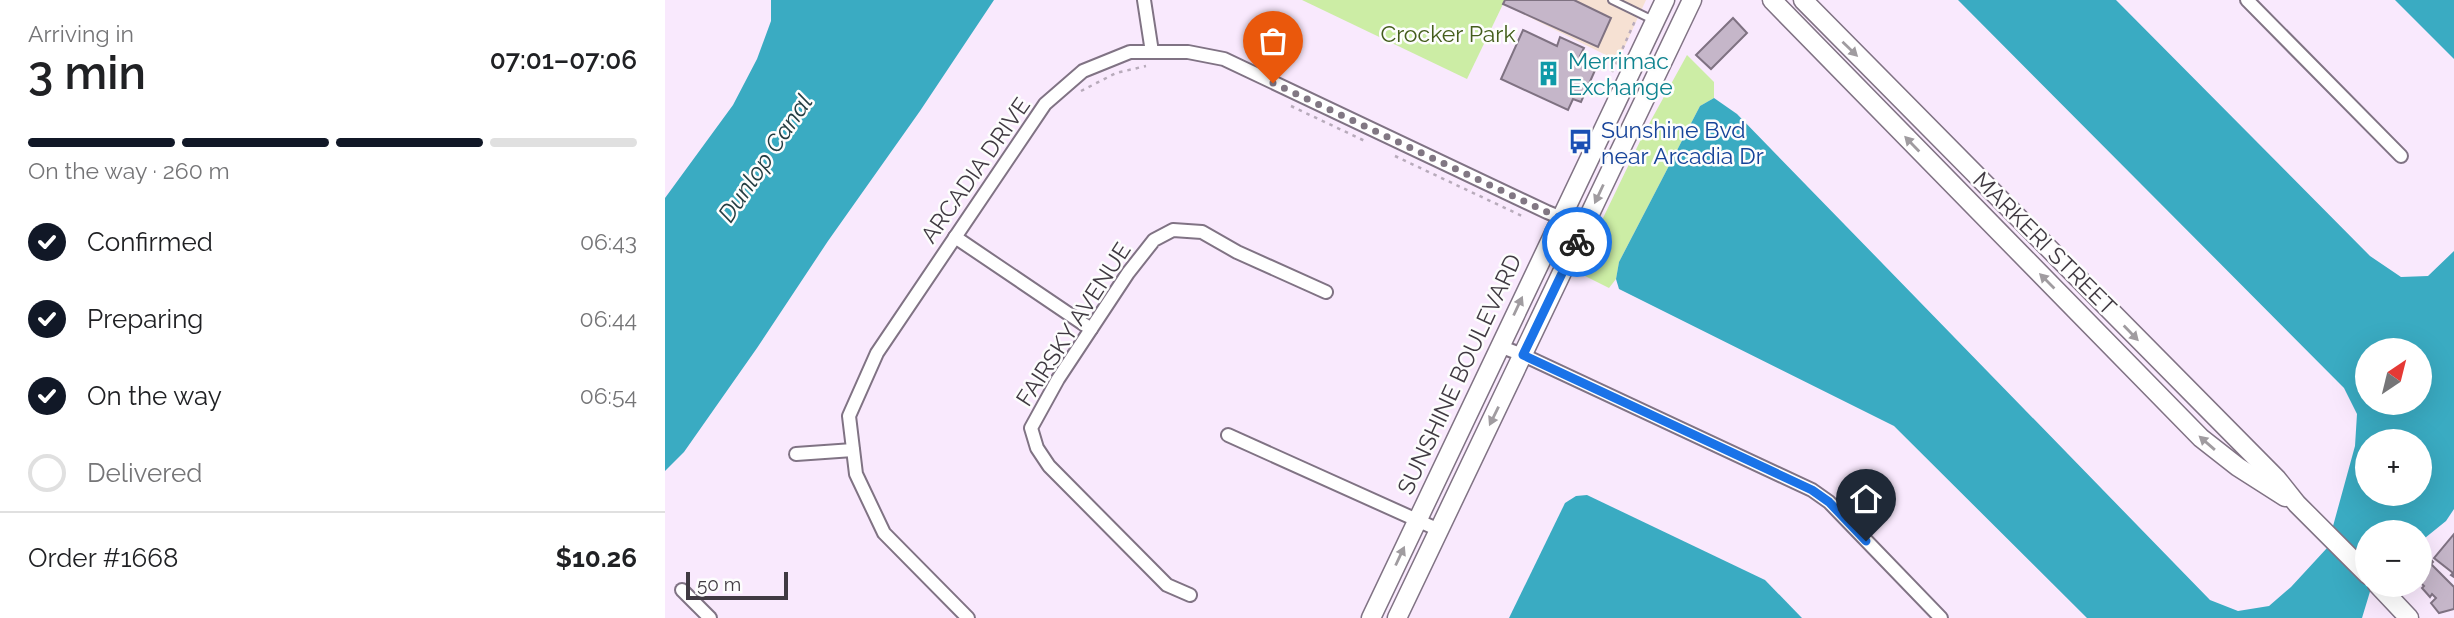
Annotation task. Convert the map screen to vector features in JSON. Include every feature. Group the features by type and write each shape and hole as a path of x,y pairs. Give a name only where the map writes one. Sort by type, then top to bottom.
{"main road":[{"name":"SUNSHINE BOULEVARD","path":"1371,618 1665,0"},
{"path":"1398,618 1692,0"},
{"name":"MARKERI STREET","path":"1772,0 2193,430 2244,460 2274,484 2355,562"},
{"name":"MARKERI STREET","path":"1803,0 1977,175 2244,460"},
{"path":"1960,192 1977,175"},
{"path":"2389,597 2409,618"}],"street":[{"path":"1144,0 1154,58"},
{"path":"2247,0 2401,156"},
{"name":"ARCADIA DRIVE","path":"968,618 884,533 856,474 849,416 877,353 1045,104 1083,71 1130,52 1154,58 1188,52 1224,59 1584,227"},
{"name":"FAIRSKY AVENUE","path":"1190,595 1167,584 1049,466 1037,449 1031,428 1039,409 1128,273 1154,240 1173,230 1202,232 1237,252 1326,292"},
{"path":"955,237 1091,329"},
{"path":"1499,346 1812,490 1829,502 1941,618"},
{"path":"1228,435 1439,530"},
{"path":"796,454 853,450"},
{"path":"682,590 710,618"}],"lane":[{"path":"1612,0 1655,21"}],"path":[{"path":"1079,92 1154,58"},
{"path":"1287,104 1372,145"},
{"path":"1395,155 1523,216"}],"shaded area":[{"path":"1505,0 1646,0 1618,61 1503,4"}],"green space":[{"name":"Crocker Park","path":"1302,0 1505,0 1467,79"},
{"path":"1687,55 1714,82 1714,98 1700,106 1619,262 1616,279 1609,288 1577,272 1644,133"}],"water":[{"name":"Dunlop Canal","path":"771,0 994,0 757,348 684,452 665,471 665,198 733,105 757,59 771,21"},
{"path":"1958,0 2116,0 2370,256 2401,277 2428,276 2454,251 2454,509 2446,521 2432,532 2432,520 2355,520 2355,597 2368,597 2362,618 2087,618 1894,426 1619,289 1616,279 1619,262 1700,106 1714,98 1737,114 2210,600 2238,611 2269,606 2291,587 2327,548 2355,446 2355,506 2432,506 2432,429 2356,429 2357,415 2433,415 2433,338 2355,338 2355,410 2344,388"},
{"path":"2395,0 2454,0 2454,59"},
{"path":"1587,495 1765,580 1802,618 1509,618 1565,503 1576,496"}],"building":[{"path":"1505,0 1574,0 1611,18 1598,47 1503,4"},
{"path":"1733,18 1747,33 1711,69 1696,55"},
{"name":"Merrimac Exchange","path":"1523,30 1557,46 1560,37 1584,48 1580,56 1592,62 1590,66 1596,68 1581,102 1573,99 1568,110 1501,79"},
{"path":"2454,534 2454,577 2451,575 2453,573 2434,558"},
{"path":"2432,565 2454,587 2454,609 2439,613 2431,603 2436,598 2432,594"}],"way so far":[{"path":"1273,83 1584,227 1577,242"}],"place":[{"name":"Merrimac Exchange","path":"1548,73"},
{"name":"Sunshine Bvd near Arcadia Dr","path":"1581,142"}],"route":[{"path":"1577,242 1523,355 1812,490 1829,502 1866,541"}]}
